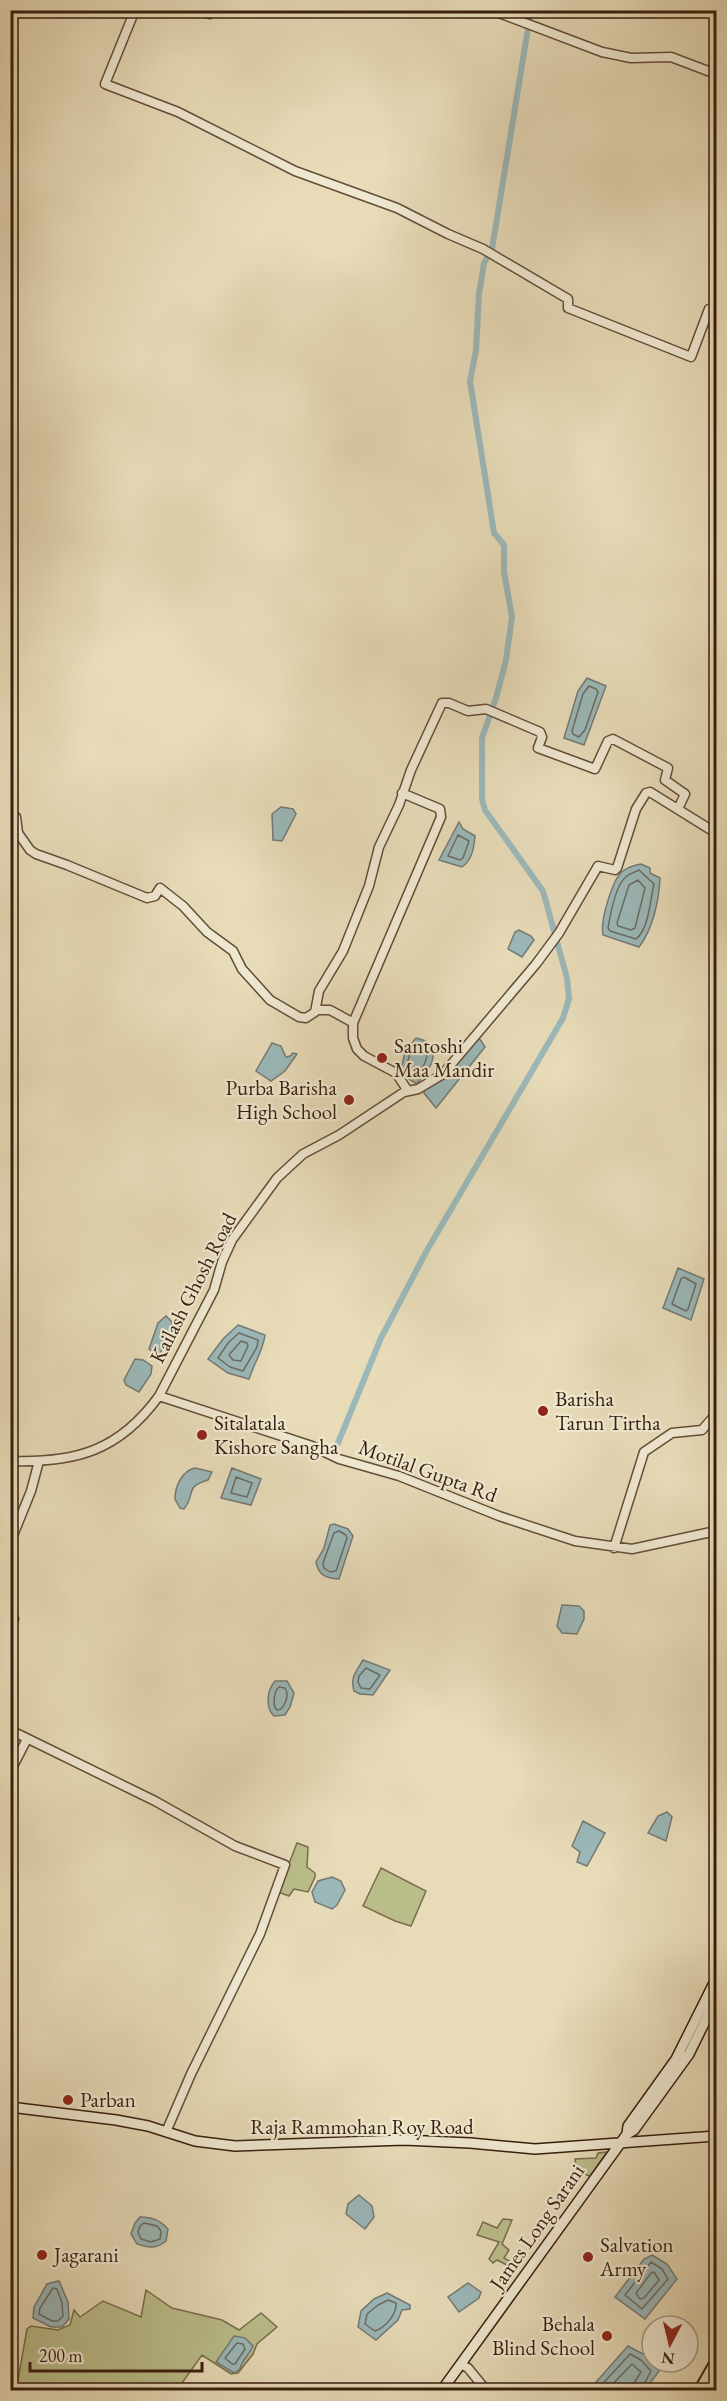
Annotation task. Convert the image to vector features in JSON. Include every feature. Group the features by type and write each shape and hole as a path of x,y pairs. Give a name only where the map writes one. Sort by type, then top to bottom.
{"highway":[{"path":"700,2391 717,2362"}],"main road":[{"path":"627,2134 628,2126 676,2059 717,1978"},
{"path":"627,2134 634,2130 689,2054 717,1999"},
{"name":"Raja Rammohan Roy Road","path":"10,2107 116,2121 195,2141 235,2146 404,2140 535,2149 717,2136"},
{"name":"James Long Sarani","path":"442,2391 627,2134"}],"street":[{"path":"135,10 105,84 178,112 296,171 397,208 490,254 568,299 570,304 568,309 691,357 709,309 717,312"},
{"path":"194,10 210,14 216,10"},
{"path":"491,10 602,52 631,58 671,57 717,74"},
{"path":"514,19 519,10"},
{"path":"10,813 16,817 20,837 36,854 147,898 155,896 160,888 183,906 207,932 233,951 242,969 270,1000 299,1017 311,1016 316,1010 319,991 343,951 369,886 379,847 399,805 406,780 442,703 449,703 468,711 490,710 540,732 542,737 538,748 595,769 610,739 669,769 665,780 685,794 678,809 717,833"},
{"name":"Kailash Ghosh Road","path":"159,1396 214,1290 222,1262 232,1240 277,1178 303,1154 339,1135 356,1122 408,1091 434,1081 443,1074 525,979 556,937 598,866 615,870 617,868 636,809 646,793 650,792 678,809"},
{"path":"402,793 440,809 441,818 353,1023 353,1038 359,1052 396,1073 408,1091"},
{"path":"316,1010 338,1013 353,1023"},
{"path":"10,1461 39,1461 89,1454 124,1435 159,1396"},
{"name":"Motilal Gupta Rd","path":"159,1396 312,1446 339,1459 399,1476 523,1525 575,1541 632,1549 717,1531"},
{"path":"614,1548 644,1452 672,1433 702,1430 717,1414"},
{"path":"10,1543 31,1491 39,1461"},
{"path":"10,1617 14,1619 10,1625"},
{"path":"10,1730 154,1801 235,1846 285,1865 260,1934 191,2074 166,2132"},
{"path":"10,1772 27,1739"},
{"path":"462,2366 468,2368 486,2391"}],"green space":[{"path":"297,1843 308,1847 307,1867 315,1873 315,1877 308,1892 294,1889 289,1896 278,1892"},
{"path":"381,1868 426,1891 411,1926 363,1906"},
{"path":"607,2152 590,2176 581,2172 576,2166 575,2159 596,2158 598,2153"},
{"path":"503,2219 512,2220 502,2244 509,2250 504,2258 513,2263 509,2266 497,2260 493,2263 489,2259 499,2242 477,2235 483,2222 497,2228"},
{"path":"146,2290 172,2308 222,2320 239,2330 261,2313 277,2327 257,2344 253,2354 238,2373 231,2374 202,2355 177,2390 11,2390 18,2380 27,2329 31,2326 58,2330 70,2325 74,2310 80,2317 103,2301 141,2317"}],"water":[{"path":"587,678 606,686 584,745 564,738 578,691"},
{"path":"281,807 293,809 296,814 282,841 273,840 272,814"},
{"path":"459,822 463,829 475,836 470,857 462,867 439,860"},
{"path":"641,864 650,868 650,873 660,878 654,914 648,932 639,947 603,935 603,921 608,901 619,876 623,871"},
{"path":"519,930 534,940 522,957 508,949 515,932"},
{"path":"477,1035 485,1047 436,1108 424,1093 425,1089 444,1079"},
{"path":"416,1038 426,1041 434,1049 432,1063 417,1084 407,1078 401,1070 405,1052"},
{"path":"272,1043 281,1046 286,1057 293,1053 297,1054 285,1071 271,1081 256,1071"},
{"path":"678,1268 704,1279 691,1320 663,1308"},
{"path":"166,1316 172,1322 159,1356 149,1349 158,1323"},
{"path":"238,1325 265,1335 249,1379 228,1373 208,1359 223,1339"},
{"path":"135,1359 143,1360 152,1366 151,1374 139,1392 126,1385 124,1380"},
{"path":"195,1468 212,1472 208,1480 193,1488 184,1509 180,1508 175,1499 176,1489 186,1472"},
{"path":"232,1468 261,1479 251,1505 221,1498"},
{"path":"334,1524 348,1529 353,1536 339,1579 324,1575 316,1562 324,1548 330,1525"},
{"path":"562,1605 579,1606 584,1611 584,1619 577,1634 562,1633 557,1626"},
{"path":"363,1660 390,1670 373,1695 354,1691 353,1678"},
{"path":"275,1681 287,1681 294,1693 285,1715 274,1716 269,1708 269,1694"},
{"path":"667,1812 672,1817 666,1841 648,1833 658,1816"},
{"path":"583,1821 605,1833 587,1866 577,1862 580,1852 572,1846"},
{"path":"332,1877 341,1881 345,1890 337,1905 332,1909 315,1902 312,1892 318,1881"},
{"path":"359,2195 372,2206 374,2217 365,2229 346,2214 348,2204"},
{"path":"140,2217 162,2223 168,2229 166,2241 152,2247 137,2244 131,2234"},
{"path":"652,2255 667,2264 677,2279 649,2314 640,2315 615,2297 644,2259"},
{"path":"59,2281 68,2302 69,2319 62,2327 51,2327 33,2318 34,2307 47,2284"},
{"path":"468,2283 481,2292 479,2298 459,2312 448,2297"},
{"path":"387,2293 410,2305 410,2309 402,2310 398,2320 376,2340 358,2327 361,2311 374,2299"},
{"path":"234,2336 245,2338 253,2346 240,2369 234,2373 216,2362"},
{"path":"628,2346 640,2352 640,2374 657,2374 645,2390 589,2390"}],"waterway":[{"path":"338,1443 381,1338 426,1252 563,1018 569,999 567,978 543,891 485,810 482,799 482,738 506,660 512,617 504,572 504,545 494,533 470,381 476,350 479,294 484,263 492,249 531,10"}],"railway":[{"path":"706,2390 716,2372"}],"place":[{"name":"Santoshi Maa Mandir","path":"382,1058"},
{"name":"Purba Barisha High School","path":"349,1100"},
{"name":"Barisha Tarun Tirtha","path":"543,1411"},
{"name":"Sitalatala Kishore Sangha","path":"202,1435"},
{"name":"Parban","path":"68,2100"},
{"name":"Jagarani","path":"42,2255"},
{"name":"Salvation Army","path":"588,2257"},
{"name":"Behala Blind School","path":"607,2336"}]}
